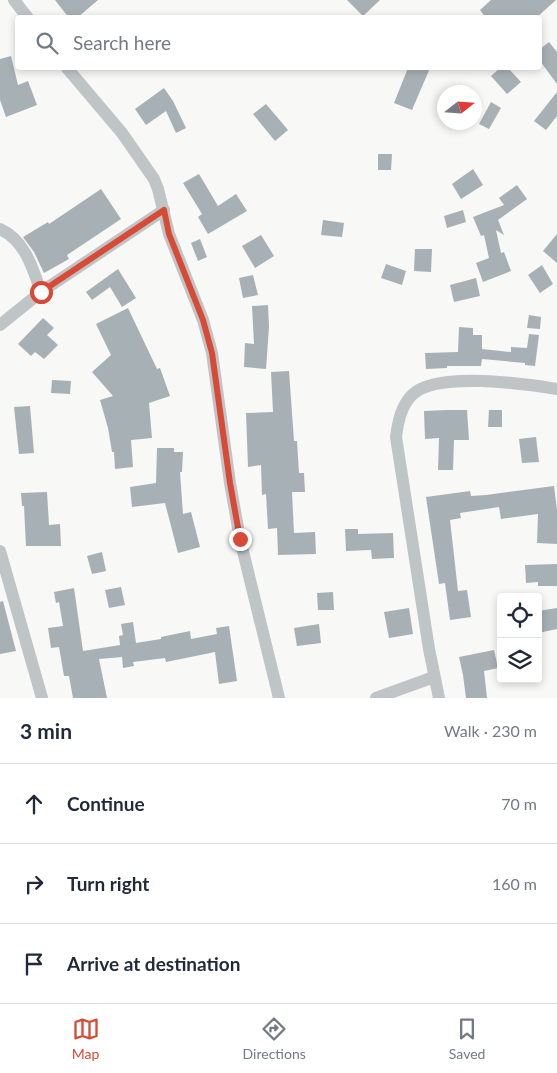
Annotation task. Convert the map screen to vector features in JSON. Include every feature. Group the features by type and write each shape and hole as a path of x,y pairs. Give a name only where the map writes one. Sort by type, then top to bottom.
{"street":[{"path":"14,0 26,15"},
{"path":"69,70 122,133 148,170 158,189 169,234 203,320 212,353 230,483 240,539 279,698"},
{"path":"0,325 41,292 164,210"},
{"path":"0,230 20,245 32,264 41,292"},
{"path":"440,698 434,678 396,438 398,419 413,394 427,387 456,381 487,381 557,390"},
{"path":"0,551 42,698"},
{"path":"376,698 434,678"}],"building":[{"path":"55,0 98,0 80,15 67,15"},
{"path":"347,0 380,0 364,15"},
{"path":"491,0 556,0 539,15 484,15 480,10"},
{"path":"549,42 557,52 557,84 542,64 542,47"},
{"path":"11,56 18,85 28,81 37,105 6,117 0,100 0,59"},
{"path":"407,70 429,70 412,110 394,103"},
{"path":"498,70 510,70 521,82 507,94 491,76"},
{"path":"164,88 173,101 186,128 176,133 166,111 146,125 135,109"},
{"path":"557,92 557,116 546,130 534,121"},
{"path":"491,102 501,108 489,129 482,126 482,118"},
{"path":"266,104 288,130 275,141 253,114"},
{"path":"378,154 392,154 391,170 378,170"},
{"path":"473,169 483,185 461,199 452,184"},
{"path":"199,174 218,206 236,194 247,211 208,234 198,217 202,214 183,183"},
{"path":"517,185 527,199 498,220 504,235 496,230 501,253 504,252 511,271 483,282 476,263 489,258 484,235 481,236 473,217 504,205 499,198"},
{"path":"101,189 121,219 67,255 69,259 44,273 34,252 23,237 48,222 49,224"},
{"path":"463,210 466,222 447,228 444,216"},
{"path":"323,220 344,223 342,237 321,235"},
{"path":"557,234 557,263 543,251"},
{"path":"261,235 274,256 255,268 242,246"},
{"path":"200,239 207,257 198,261 191,243"},
{"path":"415,249 432,249 431,272 414,271"},
{"path":"386,264 406,271 402,285 381,278"},
{"path":"542,265 553,284 540,293 528,275"},
{"path":"118,269 136,298 122,307 110,287 92,300 86,292"},
{"path":"253,275 258,295 243,298 239,278"},
{"path":"476,278 480,296 454,302 450,285"},
{"path":"268,305 269,327 266,369 244,367 245,343 254,344 252,306"},
{"path":"128,308 157,369 160,368 170,396 149,403 152,438 131,440 133,467 115,469 114,452 112,452 100,400 113,396 92,372 111,355 96,324"},
{"path":"529,315 541,317 540,329 527,328"},
{"path":"43,318 54,328 47,335 58,345 44,359 35,352 31,356 18,344"},
{"path":"459,327 473,328 473,335 482,335 482,349 511,352 511,347 527,348 529,334 539,335 535,366 525,365 525,363 482,359 481,366 447,366 447,368 426,369 425,353 458,352"},
{"path":"289,371 294,441 297,441 299,473 304,473 305,492 292,492 294,533 315,532 316,554 278,555 277,528 268,529 266,494 262,495 261,465 248,467 246,413 273,412 271,372"},
{"path":"52,380 71,381 70,394 51,393"},
{"path":"30,406 34,453 19,454 14,407"},
{"path":"467,410 469,440 454,440 453,470 438,470 439,438 425,439 424,411"},
{"path":"489,410 502,410 502,427 488,427"},
{"path":"536,437 539,462 522,463 519,439"},
{"path":"157,448 174,448 174,452 183,452 182,472 180,472 183,514 191,512 200,547 178,553 165,503 132,507 130,487 156,483"},
{"path":"554,486 557,510 557,544 537,543 538,514 501,519 499,507 460,513 461,518 450,520 458,591 467,590 471,617 450,620 445,583 439,584 426,497 470,491 471,496 486,495"},
{"path":"47,492 49,525 60,524 61,546 26,546 24,506 22,506 21,493"},
{"path":"345,529 358,529 358,534 393,533 394,558 372,559 371,550 346,551"},
{"path":"102,552 106,571 92,574 87,556"},
{"path":"557,564 557,586 538,586 538,582 526,583 525,565"},
{"path":"121,587 125,605 109,608 105,590"},
{"path":"74,588 83,651 120,645 119,636 123,635 121,624 133,622 136,643 161,639 161,637 190,631 191,639 217,634 216,628 229,626 237,681 219,684 215,652 166,662 165,658 133,662 134,666 123,668 122,657 99,659 107,698 73,698 69,676 64,676 59,647 51,648 48,628 63,626 59,602 56,603 54,592"},
{"path":"333,592 334,610 318,610 317,593"},
{"path":"3,601 16,651 0,654 0,602"},
{"path":"409,608 413,634 389,638 384,612"},
{"path":"557,608 557,629 542,632 542,610"},
{"path":"319,624 321,643 297,646 294,628"},
{"path":"494,650 497,668 484,671 487,698 466,698 459,657"}],"route":[{"path":"41,292 164,210 169,234 203,320 212,353 230,483 240,539"}]}
